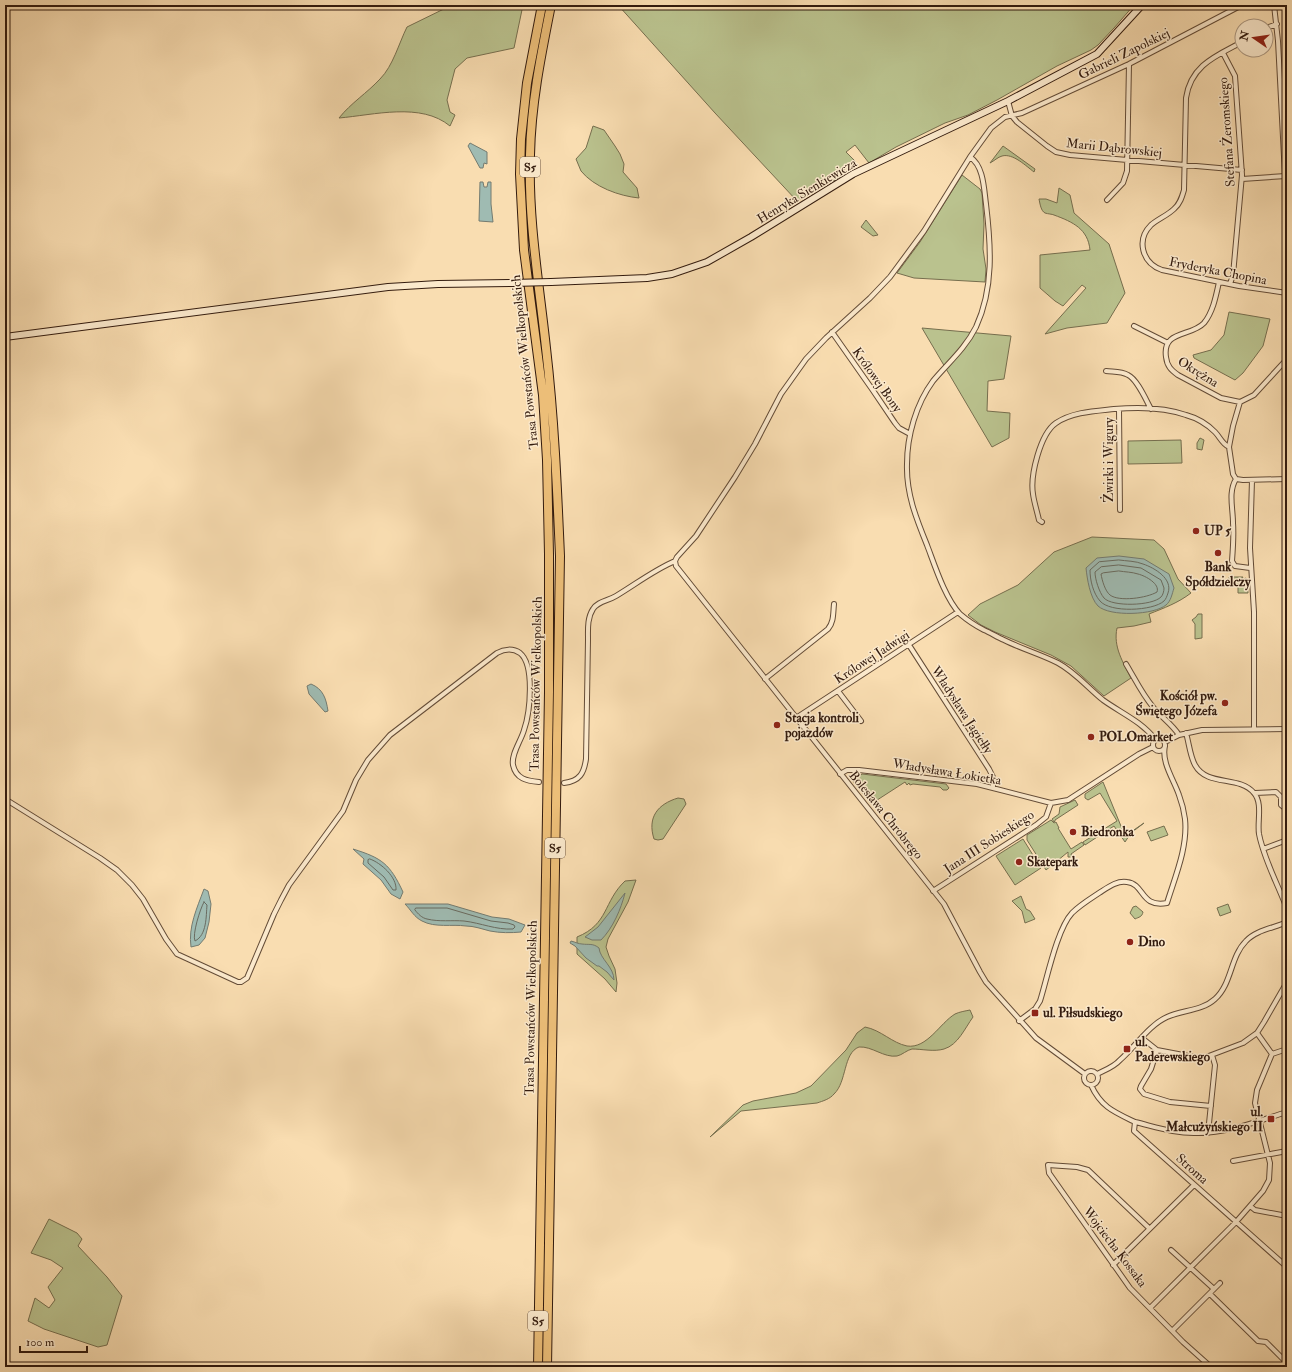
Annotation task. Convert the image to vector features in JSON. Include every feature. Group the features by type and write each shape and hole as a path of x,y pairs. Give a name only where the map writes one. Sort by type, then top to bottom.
{"highway":[{"name":"Trasa Powstańców Wielkopolskich","path":"538,1367 549,692 549,554 547,460 543,395 524,250 520,174 521,139 527,83 542,5"},
{"name":"Trasa Powstańców Wielkopolskich","path":"547,1367 560,556 557,472 550,379 532,233 530,156 535,92 540,55 551,5"}],"street":[{"name":"Henryka Sienkiewicza","path":"5,338 333,294 406,286 609,281 647,278 672,274 696,266 729,250 854,174 1008,101 1097,54 1142,5"},
{"name":"Gabrieli Zapolskiej","path":"675,562 696,536 742,466 781,394 806,359 832,332 870,298 894,272 924,231 970,157 991,128 1005,118 1022,113 1129,64 1242,5"},
{"path":"1242,179 1286,176 1277,24 1274,5"},
{"name":"Fryderyka Chopina","path":"1234,47 1203,65 1198,70 1190,84 1186,105 1184,190 1182,197 1174,210 1152,224 1148,229 1143,240 1144,254 1148,261 1158,269 1287,294"},
{"name":"Stefana Żeromskiego","path":"1223,53 1233,72 1235,80 1242,170 1233,275 1230,284"},
{"path":"1107,200 1123,183 1127,171 1129,64"},
{"path":"1008,101 1012,116"},
{"name":"Marii Dąbrowskiej","path":"1012,116 1017,122 1043,143 1060,153 1242,170"},
{"path":"970,157 975,161 978,167 984,190 990,258 988,289 976,326 961,351 928,388 916,412 910,434 906,462 910,498 942,586 958,612 978,626 1004,640 1033,651 1060,664 1102,699 1140,724 1148,730 1155,739 1159,738 1165,744"},
{"name":"Okrężna","path":"1219,282 1210,314 1204,323 1196,329 1176,336 1168,343 1166,354 1167,364 1171,370 1178,375 1221,398 1240,402"},
{"name":"Okrężna","path":"1134,326 1168,343"},
{"name":"Królowej Bony","path":"832,332 895,423 899,428 910,434"},
{"path":"1287,359 1258,391 1240,402 1229,447 1233,474 1236,479 1287,479"},
{"path":"1106,371 1119,372 1129,375 1135,381 1151,409"},
{"name":"Żwirki i Wigury","path":"1119,409 1120,510"},
{"name":"Żwirki i Wigury","path":"1042,522 1039,520 1032,486 1039,452 1048,430 1054,424 1068,417 1089,412 1119,409 1151,409 1177,412 1207,425 1229,447"},
{"path":"1236,479 1232,487 1231,504 1233,523 1232,561 1235,566 1250,568"},
{"path":"1252,480 1250,568 1254,612 1254,729"},
{"path":"564,782 577,779 582,774 585,767 588,624 592,610 597,605 614,597 664,566 675,562"},
{"name":"Bolesława Chrobrego","path":"675,562 676,566 947,909 980,972 1019,1021 1042,1043 1085,1074"},
{"path":"765,679 832,625 834,604"},
{"name":"Królowej Jadwigi","path":"796,718 958,612"},
{"name":"Władysława Jagiełły","path":"909,645 989,769 993,777 993,788"},
{"path":"5,799 100,858 120,873 132,885 142,899 166,939 177,954 238,982 241,982 247,978 289,885 343,810 356,780 368,760 390,735 496,653 502,650 512,650 518,652 523,656 528,670 529,705 524,729 513,758 513,765 515,771 524,780 539,782"},
{"path":"1126,664 1138,687 1150,704 1172,725 1179,735"},
{"path":"838,691 861,721"},
{"path":"1160,751 1164,749 1165,744 1179,735 1202,730 1287,729"},
{"path":"1186,733 1194,762 1201,773 1209,777 1243,786 1255,793 1276,792 1281,797 1281,805 1287,810"},
{"path":"1153,747 1155,739"},
{"path":"1019,1021 1035,1009 1040,1001 1064,924 1072,913 1079,907 1109,887 1125,881 1138,886 1144,898 1148,901 1166,903 1183,846 1185,826 1182,806 1164,753 1165,744"},
{"path":"1153,747 1160,751 1167,765"},
{"path":"1051,803 1059,803 1068,800 1153,747"},
{"name":"Władysława Łokietka","path":"840,774 847,770 859,770 977,784 1051,803"},
{"path":"1255,793 1258,803 1258,826 1263,849 1287,909"},
{"name":"Jana III Sobieskiego","path":"933,891 1036,825 1046,817 1051,803"},
{"path":"1263,849 1287,840"},
{"path":"1097,1074 1120,1061 1153,1027 1165,1017 1204,1006 1214,1000 1222,991 1239,950 1246,940 1260,932 1287,922"},
{"path":"1142,1038 1157,1050 1194,1058 1212,1055 1243,1043 1257,1033 1287,982"},
{"path":"1257,1033 1272,1054"},
{"path":"1150,1308 1236,1222 1263,1191 1269,1180 1270,1168 1268,1155 1255,1103 1255,1095 1272,1054 1287,1049"},
{"path":"1157,1050 1151,1069 1141,1086 1141,1092 1170,1102 1211,1106"},
{"path":"1208,1133 1216,1065 1212,1055"},
{"path":"1097,1074 1091,1071 1085,1074 1084,1080 1091,1085 1097,1097 1112,1111 1135,1122 1175,1132 1208,1133 1230,1129 1287,1112"},
{"path":"1091,1085 1098,1080 1097,1074"},
{"name":"Stroma","path":"1135,1122 1134,1131 1236,1222 1286,1264"},
{"path":"1233,1161 1287,1151"},
{"name":"Wojciecha Kossaka","path":"1149,1228 1088,1170 1077,1167 1048,1165 1049,1174 1130,1288 1211,1367"},
{"path":"1113,1265 1194,1185"},
{"path":"1250,1206 1255,1210 1287,1216"},
{"path":"1171,1250 1214,1289"},
{"path":"1173,1330 1220,1284"},
{"path":"1210,1294 1258,1341 1266,1342 1287,1363"}],"green space":[{"path":"452,5 523,5 514,48 467,58 455,69 447,100 450,112 455,115 450,126 425,114 411,112 382,113 339,118 385,74 407,27"},
{"path":"618,5 1134,5 1098,45 1091,50 1057,66 968,115 945,123 896,147 869,163 855,145 846,152 856,162 840,172 842,177 819,187 797,201 715,113"},
{"path":"593,126 604,130 615,146 624,164 623,172 637,188 639,198 607,190 586,177 581,171 576,159 586,148"},
{"path":"1003,146 1035,169 1034,172 1011,156 999,157 990,163"},
{"path":"962,175 980,189 982,193 984,224 983,249 986,269 985,282 914,278 897,273 920,242"},
{"path":"1059,188 1070,195 1074,213 1109,244 1125,293 1107,323 1067,328 1045,334 1086,288 1082,285 1063,306 1055,301 1040,288 1040,255 1090,250 1086,237 1078,227 1061,218 1045,213 1042,209 1039,199 1046,199 1057,203"},
{"path":"866,220 878,235 873,236 861,227"},
{"path":"1229,312 1270,319 1263,346 1243,373 1235,380 1194,358 1193,355 1211,350 1224,335"},
{"path":"922,328 1011,336 1004,379 988,381 987,411 1010,413 1009,438 992,447"},
{"path":"1200,438 1204,440 1202,450 1197,449 1197,443"},
{"path":"1181,440 1182,463 1128,464 1128,441"},
{"path":"1092,537 1154,540 1164,549 1178,579 1191,593 1176,602 1149,614 1151,622 1117,628 1116,642 1122,660 1131,678 1104,696 1071,666 1051,655 995,632 981,625 968,615 980,604 1018,585 1054,552"},
{"path":"1229,577 1243,577 1237,586 1229,585"},
{"path":"1245,578 1247,579 1248,593 1238,593 1238,587"},
{"path":"1198,614 1202,614 1202,638 1195,639 1195,624 1192,620"},
{"path":"862,774 946,784 949,788 947,790 943,790 940,787 910,785 909,783 907,785 905,782 871,804 853,781"},
{"path":"1103,782 1125,836 1144,823 1131,833 1125,842 1114,826 1085,845 1083,842 1117,821 1100,793 1088,800 1085,798 1085,794"},
{"path":"678,798 684,799 686,804 663,839 654,839 652,824 656,812 665,804"},
{"path":"1075,800 1078,805 1054,822 1052,819 1059,814 1060,807"},
{"path":"1051,820 1054,823 1056,822 1071,849 1082,842 1084,845 1071,854 1072,857 1068,857 1068,852 1046,870 1027,840 1027,835"},
{"path":"1164,826 1168,835 1151,841 1147,832"},
{"name":"Skatepark","path":"1023,839 1041,868 1015,885 996,856"},
{"path":"636,880 628,902 608,939 606,947 615,969 617,983 616,992 605,979 577,954 577,937 595,926 618,889 625,881"},
{"path":"1021,896 1026,909 1030,911 1035,919 1025,923 1022,911 1012,901"},
{"path":"1228,904 1231,912 1220,916 1217,908"},
{"path":"1136,906 1143,912 1143,914 1135,919 1130,913 1133,907"},
{"path":"970,1010 973,1017 957,1040 949,1047 936,1050 912,1049 897,1056 892,1056 869,1048 859,1047 850,1055 838,1089 828,1099 817,1103 741,1111 710,1137 743,1105 753,1101 796,1093 811,1086 846,1050 857,1033 865,1027 896,1042 907,1046 914,1046 927,1040 955,1014"},
{"path":"49,1219 77,1233 82,1239 78,1246 107,1277 122,1296 107,1345 98,1347 44,1329 28,1321 35,1298 49,1308 55,1300 48,1287 63,1268 51,1260 31,1253"}],"water":[{"path":"470,143 487,152 487,164 484,163 483,168 480,168 468,146"},
{"path":"480,182 483,182 484,187 487,187 488,182 491,182 493,222 479,221"},
{"path":"1119,556 1144,559 1169,574 1174,588 1166,605 1152,611 1142,613 1112,612 1104,610 1098,606 1091,593 1086,568 1097,558"},
{"path":"311,684 318,688 323,694 328,711 325,712 309,694 307,686"},
{"path":"353,849 378,859 389,868 403,892 400,899 391,894 381,880 363,864 364,859"},
{"path":"204,889 208,891 211,904 209,922 205,938 199,945 191,947 190,940 192,925"},
{"path":"625,893 616,918 601,940 592,940 585,937 598,927"},
{"path":"405,904 448,904 492,917 509,919 525,925 521,932 509,933 494,932 461,925 432,924 419,919"},
{"path":"571,941 597,946 612,971 614,980 607,972 586,958 575,946 570,943"}],"place":[{"name":"UP 5","path":"1196,531"},
{"name":"Bank Spółdzielczy","path":"1218,553"},
{"name":"Kościół pw. Świętego Józefa","path":"1225,703"},
{"name":"Stacja kontroli pojazdów","path":"777,725"},
{"name":"POLOmarket","path":"1091,737"},
{"name":"Biedronka","path":"1073,832"},
{"name":"Skatepark","path":"1019,862"},
{"name":"Dino","path":"1130,942"},
{"name":"ul. Piłsudskiego","path":"1035,1013"},
{"name":"ul. Paderewskiego","path":"1127,1049"},
{"name":"ul. Małcużyńskiego II","path":"1271,1119"}]}
